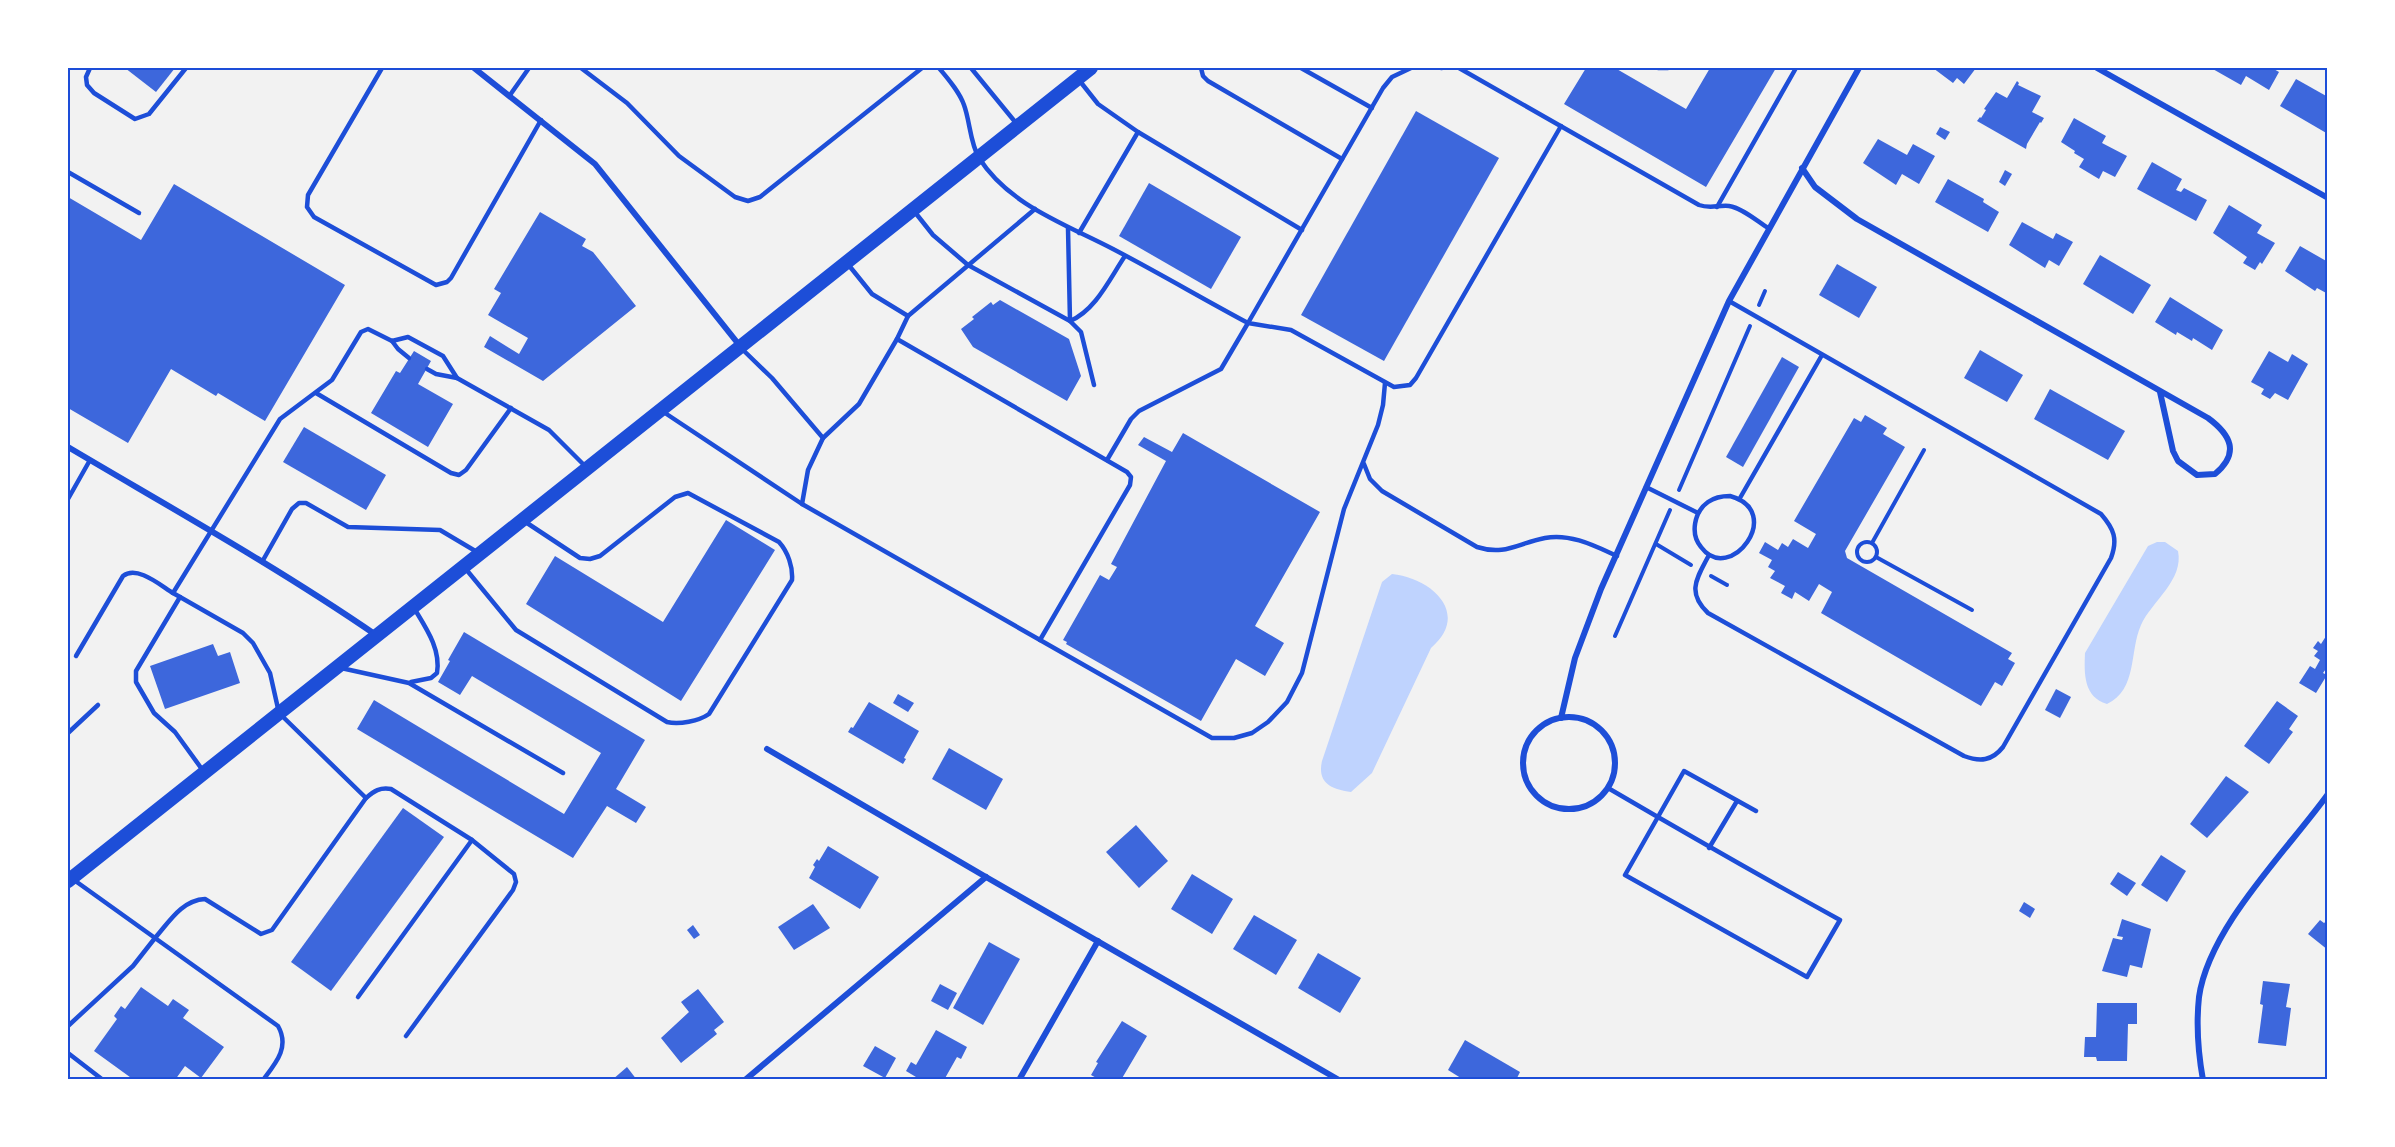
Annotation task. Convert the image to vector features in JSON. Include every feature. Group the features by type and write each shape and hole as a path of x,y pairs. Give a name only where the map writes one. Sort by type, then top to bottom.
{"main road":[{"path":"69,878 1091,68"}],"street":[{"path":"474,68 595,164 740,346"},
{"path":"1561,718 1570,678 1600,589 1617,556 1729,301 1859,68"},
{"path":"2097,68 2328,198"},
{"path":"1802,168 1815,187 1857,219 2208,418 2225,433 2229,442 2228,461 2215,474 2197,475 2178,461 2173,451 2160,392"},
{"path":"68,447 262,561 376,635"},
{"path":"1561,718 1576,718 1591,723 1603,732 1611,744 1615,759 1614,774 1608,788 1598,799 1585,806 1570,809 1555,807 1541,800 1531,789 1525,775 1523,760 1527,745 1535,733 1547,723 1561,718"},
{"path":"767,748 986,877 1340,1080"},
{"path":"2203,1080 2197,1046 2199,996 2215,949 2236,912 2328,794"},
{"path":"745,1080 986,877"},
{"path":"1019,1080 1098,941"}],"lane":[{"path":"90,68 86,77 87,85 94,93 135,119 149,114 186,68"},
{"path":"382,68 308,195 307,207 314,217 436,285 452,278 541,120"},
{"path":"510,95 529,68"},
{"path":"581,68 627,103 679,156 735,197 748,201 760,197 922,68"},
{"path":"939,68 964,105 978,156 1000,183 1035,209 1248,323 1291,330 1385,383 1402,388 1410,385 1416,378 1561,126"},
{"path":"971,68 1018,126"},
{"path":"1202,68 1203,76 1208,81 1342,159"},
{"path":"1301,68 1372,108"},
{"path":"1107,460 1131,419 1139,411 1221,369 1383,88 1392,77 1411,68"},
{"path":"1459,68 1699,206 1734,208 1768,228"},
{"path":"1658,68 1668,68"},
{"path":"1717,207 1796,68"},
{"path":"1077,78 1098,104 1138,132 1302,230"},
{"path":"1079,233 1138,132"},
{"path":"68,172 139,213"},
{"path":"912,209 933,235 968,265 1070,321 1081,332 1094,385"},
{"path":"802,504 808,471 823,438 859,405 908,316 1035,209"},
{"path":"1068,228 1070,321"},
{"path":"1070,321 1082,316 1091,306 1125,256"},
{"path":"845,261 872,294 908,316"},
{"path":"1709,555 1695,586 1695,596 1708,613 1974,760 1985,760 1996,756 2003,747 2111,558 2116,545 2115,534 2101,514 1729,301"},
{"path":"173,593 280,419 332,380 361,332 368,329 392,340 398,350 409,358"},
{"path":"392,340 408,337 415,339 444,356 457,378"},
{"path":"897,339 1107,460 1131,477 1130,485 1040,640"},
{"path":"740,346 772,378 823,438"},
{"path":"1740,498 1822,355"},
{"path":"427,369 436,374 457,378 549,430 588,468"},
{"path":"659,410 802,504 1040,640 1212,738 1234,738 1252,733 1268,722 1287,702 1302,673 1344,509 1378,425 1385,383"},
{"path":"316,393 451,473 459,475 466,470 511,408"},
{"path":"68,499 90,460"},
{"path":"1364,464 1370,479 1382,491 1477,547 1491,552 1507,550 1545,538 1563,537 1617,556"},
{"path":"1646,487 1698,513"},
{"path":"464,566 516,630 667,722 674,724 703,718 709,714 792,580 793,572 786,549 779,542 688,493 675,497 600,556 590,560 580,558 522,520"},
{"path":"1718,497 1740,498 1749,506 1754,516 1754,529 1749,540 1743,550 1733,556 1720,558 1709,555 1700,547 1696,537 1694,526 1698,513 1707,502 1718,497"},
{"path":"262,561 292,509 299,503 306,503 348,527 440,530 480,553"},
{"path":"76,656 123,576 128,572 135,572 243,633 253,642 270,673 279,713 366,798"},
{"path":"180,597 136,671 136,681 154,713 176,732 204,772"},
{"path":"409,683 431,678 437,673 438,665 434,641 413,606"},
{"path":"336,667 409,683 563,773"},
{"path":"68,733 98,705"},
{"path":"1608,788 1658,817 1709,848 1840,920 1807,977 1625,875 1658,817 1683,771 1756,811"},
{"path":"68,1026 133,966 182,908 194,900 205,899 215,903 261,934 272,930 366,798 383,788 391,789 472,840 514,874 516,882 513,890 406,1036"},
{"path":"1709,848 1737,801"},
{"path":"358,997 472,840"},
{"path":"69,878 278,1026 284,1035 283,1046 278,1059 263,1080"},
{"path":"68,1053 103,1080"}],"path":[{"path":"1615,636 1765,291"},
{"path":"1872,543 1924,450"},
{"path":"1866,542 1872,543 1877,551 1876,557 1864,562 1857,555 1860,545 1866,542"},
{"path":"1876,557 1972,610"}],"water":[{"path":"2157,542 2165,542 2178,551 2179,562 2172,581 2141,625 2124,689 2107,704 2099,701 2090,691 2085,677 2085,653 2148,546"},
{"path":"1392,574 1421,582 1432,590 1442,600 1447,611 1447,623 1442,635 1431,648 1372,773 1351,792 1344,791 1332,787 1324,780 1321,769 1322,761 1382,582"}],"building":[{"path":"125,68 175,68 156,92"},
{"path":"1586,68 1615,68 1686,109 1710,68 1776,68 1706,187 1564,104"},
{"path":"1933,68 1976,68 1964,84 1957,78 1953,83"},
{"path":"2211,68 2272,68 2279,72 2269,90 2246,76 2241,85"},
{"path":"2296,79 2328,97 2328,134 2280,106"},
{"path":"2017,81 2018,85 2041,96 2032,112 2044,118 2026,149 1977,121 1996,92 2007,98"},
{"path":"1416,111 1499,158 1384,361 1301,315"},
{"path":"2074,118 2106,136 2102,143 2127,156 2115,177 2103,171 2099,179 2079,167 2084,159 2061,142"},
{"path":"1940,127 1950,132 1945,140 1936,134"},
{"path":"1878,139 1907,155 1913,144 1935,156 1919,184 1902,174 1896,185 1863,163"},
{"path":"2152,162 2182,179 2176,190 2181,192 2184,188 2207,200 2196,221 2137,189"},
{"path":"2005,170 2012,174 2005,186 1999,182"},
{"path":"1948,179 1984,199 1983,202 1999,212 1988,232 1935,202"},
{"path":"1149,183 1241,237 1211,289 1119,236"},
{"path":"174,184 345,285 265,421 218,393 216,396 171,369 128,443 68,408 68,197 141,240"},
{"path":"2229,205 2262,225 2257,233 2275,243 2262,264 2260,262 2255,270 2243,263 2247,257 2213,233"},
{"path":"540,212 586,239 582,246 593,252 636,306 543,381 484,347 490,336 519,354 528,338 488,315 501,293 494,289"},
{"path":"2022,222 2053,239 2056,233 2073,242 2059,266 2049,260 2045,268 2009,245"},
{"path":"2300,246 2328,262 2328,294 2317,288 2315,291 2285,271"},
{"path":"2100,255 2151,285 2133,314 2083,284"},
{"path":"1837,264 1877,287 1859,318 1819,295"},
{"path":"2170,297 2223,330 2212,350 2193,338 2192,341 2177,332 2176,335 2155,322"},
{"path":"1000,300 1069,339 1081,376 1067,401 973,347 961,329 991,302 993,305"},
{"path":"1980,350 2023,375 2007,402 1964,378"},
{"path":"414,351 431,361 418,384 453,404 428,447 371,413 396,371 400,373"},
{"path":"2269,351 2288,362 2292,354 2308,364 2288,400 2275,393 2270,399 2261,394 2264,389 2251,382"},
{"path":"1782,357 1799,367 1743,467 1726,457"},
{"path":"2050,389 2125,431 2108,460 2034,419"},
{"path":"1865,415 1887,428 1883,434 1905,447 1845,551 1847,558 2012,653 2008,659 2015,663 2002,686 1995,682 1981,706 1821,613 1832,592 1819,584 1809,601 1795,592 1792,599 1781,593 1785,586 1770,578 1775,571 1768,567 1772,560 1759,553 1765,542 1778,550 1782,543 1788,547 1793,539 1808,548 1816,534 1794,521 1854,418 1861,422"},
{"path":"304,427 386,475 366,510 283,462"},
{"path":"1183,433 1320,512 1255,626 1284,643 1265,676 1236,659 1201,721 1066,644 1067,642 1063,640 1100,575 1109,580 1117,567 1111,564 1166,461 1138,445 1144,437 1172,452"},
{"path":"726,520 775,550 681,701 526,604 555,556 663,622"},
{"path":"464,632 645,740 616,789 646,807 636,823 607,806 573,858 357,729 374,700 564,814 601,753 472,676 460,695 438,682"},
{"path":"2328,633 2328,666 2323,673 2327,675 2316,693 2299,683 2310,666 2315,669 2320,660 2314,656 2318,651 2313,648 2318,641 2321,644"},
{"path":"213,644 218,656 230,652 240,683 165,709 150,666"},
{"path":"2056,689 2071,697 2060,718 2045,710"},
{"path":"898,694 914,703 908,712 893,703"},
{"path":"2277,701 2298,716 2289,729 2293,732 2269,764 2244,746"},
{"path":"869,702 919,731 903,764 848,732 851,727 853,728"},
{"path":"949,748 1003,779 986,810 932,779"},
{"path":"2226,776 2249,792 2207,838 2190,824"},
{"path":"403,808 444,837 331,991 291,962"},
{"path":"1136,825 1168,861 1139,888 1106,852"},
{"path":"828,846 879,877 860,909 809,878 815,867 813,865 817,859 819,861"},
{"path":"2161,855 2186,871 2167,902 2141,885"},
{"path":"2118,872 2136,883 2127,896 2110,884"},
{"path":"1192,874 1233,899 1212,934 1171,909"},
{"path":"2024,902 2035,909 2030,918 2019,911"},
{"path":"813,904 830,928 794,950 778,927"},
{"path":"1254,915 1297,940 1276,975 1233,949"},
{"path":"2122,919 2151,929 2142,968 2130,965 2127,977 2102,971 2113,938 2122,940 2123,937 2117,936"},
{"path":"2320,920 2324,923 2328,920 2328,950 2308,934"},
{"path":"693,925 700,935 694,939 687,930"},
{"path":"989,942 1020,959 983,1025 953,1008"},
{"path":"1318,953 1361,978 1340,1013 1298,988"},
{"path":"2263,981 2290,984 2286,1007 2291,1008 2286,1046 2258,1043 2263,1005 2260,1004"},
{"path":"940,984 957,993 948,1010 931,1001"},
{"path":"141,987 168,1006 173,999 189,1010 183,1018 224,1047 201,1078 185,1066 175,1080 134,1080 94,1051 117,1019 114,1016 121,1006 125,1009"},
{"path":"698,989 724,1022 714,1030 717,1034 681,1063 661,1038 689,1012 681,1002"},
{"path":"2097,1003 2137,1003 2137,1024 2128,1024 2127,1061 2097,1061 2096,1057 2084,1057 2085,1037 2096,1037"},
{"path":"1122,1021 1147,1036 1121,1080 1100,1080 1091,1075 1098,1063 1096,1062"},
{"path":"936,1030 967,1047 961,1059 957,1057 944,1080 921,1080 906,1071 911,1062 916,1065"},
{"path":"1465,1040 1520,1072 1516,1080 1464,1080 1448,1070"},
{"path":"875,1046 896,1058 885,1078 863,1066"},
{"path":"627,1067 637,1080 612,1080"}]}
